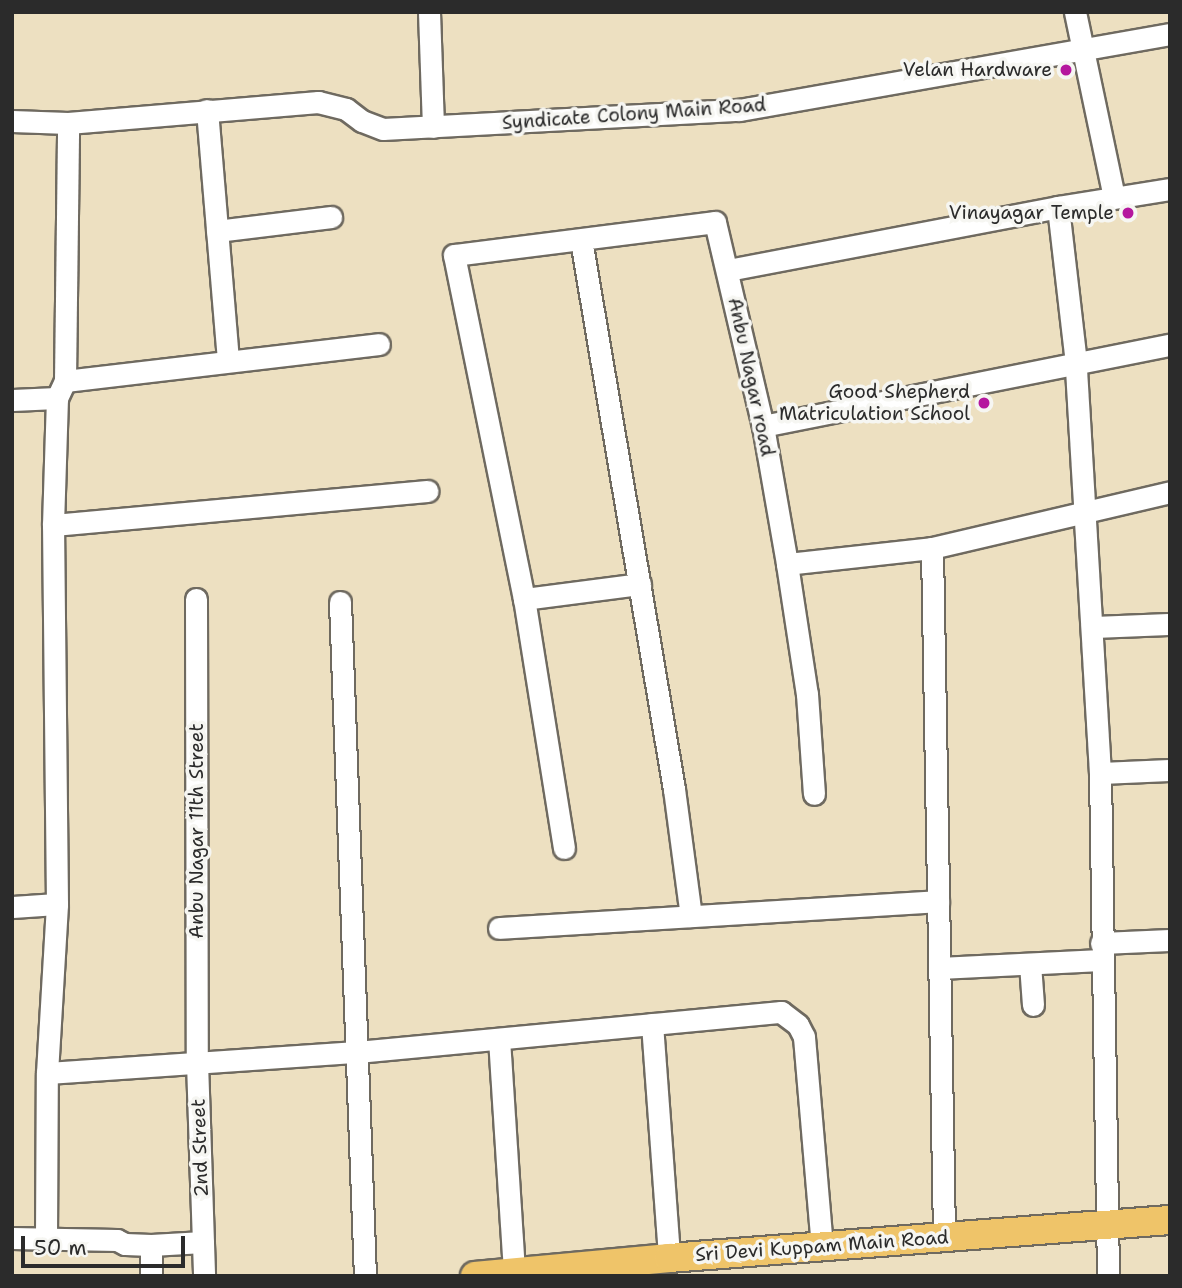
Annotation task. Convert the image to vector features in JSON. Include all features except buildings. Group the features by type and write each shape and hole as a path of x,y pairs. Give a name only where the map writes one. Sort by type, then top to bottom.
{"main road":[{"name":"Sri Devi Kuppam Main Road","path":"475,1276 679,1263 822,1246 1170,1220"}],"street":[{"path":"429,12 433,127"},
{"path":"1075,12 1114,197"},
{"name":"Syndicate Colony Main Road","path":"12,121 68,123 318,102 346,109 362,121 383,129 740,110 1170,34"},
{"path":"207,110 228,360"},
{"path":"46,1237 47,1073 57,904 53,525 61,390 68,123"},
{"path":"728,270 1058,207 1170,189"},
{"path":"1058,207 1076,363 1100,773 1108,1276"},
{"path":"217,232 331,217"},
{"name":"Anbu Nagar road","path":"524,599 454,255 715,222 763,426 787,564 807,694 814,794"},
{"path":"581,240 674,789 691,916"},
{"path":"12,400 228,360 379,344"},
{"path":"763,426 1170,345"},
{"path":"53,525 426,491"},
{"path":"787,564 932,548 1170,492"},
{"path":"932,548 944,1236"},
{"path":"564,848 524,599 640,584"},
{"name":"Anbu Nagar 11th Street","path":"196,599 197,1062"},
{"path":"340,602 365,1276"},
{"path":"1092,628 1170,624"},
{"path":"1100,773 1170,771"},
{"path":"499,928 938,901"},
{"path":"12,906 57,904"},
{"path":"939,968 1030,964 1170,940"},
{"path":"1030,964 1032,1005"},
{"path":"47,1073 357,1052 781,1012 798,1026 804,1037 822,1246"},
{"path":"652,1024 679,1263"},
{"path":"499,1039 514,1273"},
{"name":"2nd Street","path":"197,1062 204,1276"},
{"path":"12,1238 117,1240 125,1244 151,1245 202,1242"},
{"path":"151,1245 151,1276"}],"place":[{"name":"Velan Hardware","path":"1066,70"},
{"name":"Vinayagar Temple","path":"1128,213"},
{"name":"Good Shepherd Matriculation School","path":"984,403"}]}
